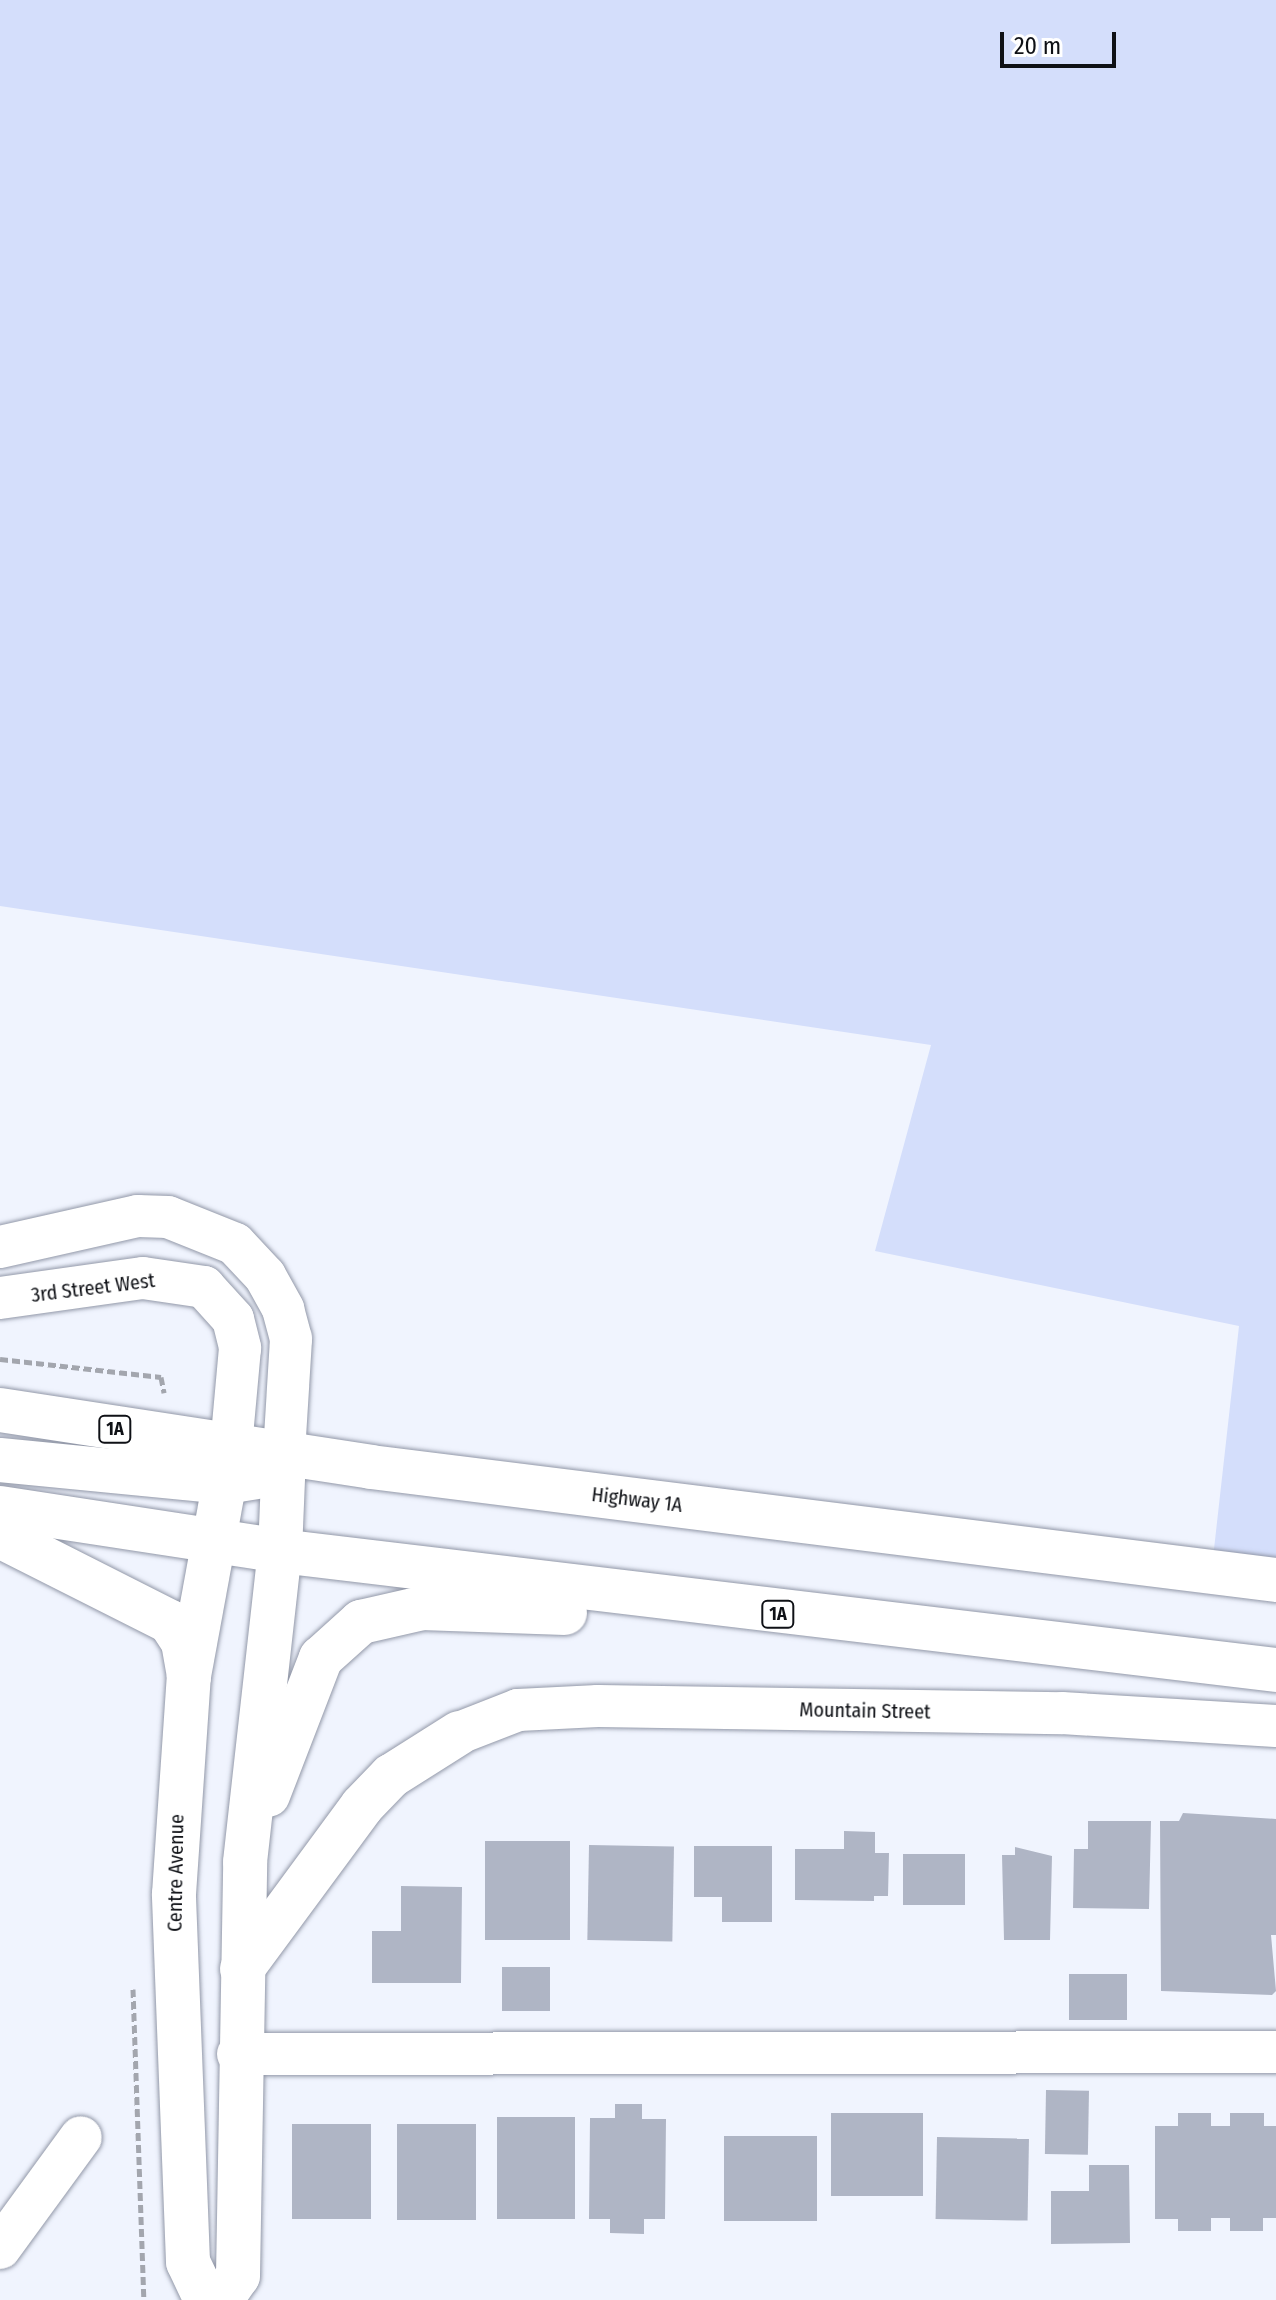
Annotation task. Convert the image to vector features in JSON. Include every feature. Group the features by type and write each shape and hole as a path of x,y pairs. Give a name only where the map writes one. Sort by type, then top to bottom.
{"main road":[{"name":"Highway 1A","path":"0,1410 228,1464 284,1455 1276,1580"},
{"path":"221,2300 238,2276 238,2054 245,1862 280,1551 284,1455"},
{"path":"0,1460 228,1464"},
{"name":"Centre Avenue","path":"206,2300 188,2262 177,2043 177,1824 189,1676 228,1464"},
{"name":"1A","path":"0,1508 280,1551 844,1622 1276,1670"},
{"path":"0,1536 170,1622 183,1642 189,1676"},
{"path":"245,1862 309,1681 332,1644 361,1622 422,1608 844,1622"},
{"path":"242,1969 362,1806 391,1776 459,1733"}],"street":[{"path":"0,1247 138,1216 168,1217 235,1244 265,1276 283,1309 291,1339 284,1455"},
{"name":"3rd Street West","path":"0,1298 143,1278 204,1287 233,1319 240,1348 228,1464"},
{"name":"Mountain Street","path":"459,1733 518,1710 598,1706 1062,1713 1276,1726"},
{"path":"238,2054 1276,2052"},
{"path":"0,2248 81,2137"}],"path":[{"path":"0,1359 161,1377 165,1397"},
{"path":"133,1977 144,2300"}],"shaded area":[{"path":"0,0 1276,0 1276,1566 1213,1558 1239,1326 875,1251 931,1045 0,906"}],"building":[{"path":"1183,1813 1276,1819 1276,1935 1271,1935 1276,1991 1272,1995 1161,1991 1160,1821 1179,1821"},
{"path":"1088,1821 1151,1821 1149,1909 1073,1908 1074,1849 1088,1849"},
{"path":"844,1831 875,1832 875,1853 889,1853 888,1896 874,1896 874,1901 795,1900 795,1849 844,1849"},
{"path":"485,1841 570,1841 570,1940 485,1940"},
{"path":"589,1845 674,1846 672,1941 587,1940"},
{"path":"694,1846 772,1846 772,1922 722,1922 722,1897 694,1897"},
{"path":"1015,1847 1052,1856 1050,1940 1004,1940 1002,1855 1015,1855"},
{"path":"903,1854 965,1854 965,1905 903,1905"},
{"path":"401,1886 462,1887 461,1983 372,1983 372,1931 401,1931"},
{"path":"502,1967 550,1967 550,2011 502,2011"},
{"path":"1069,1974 1127,1974 1127,2020 1069,2020"},
{"path":"1046,2090 1089,2091 1088,2155 1045,2154"},
{"path":"615,2104 642,2104 642,2119 666,2119 665,2219 644,2219 644,2234 610,2233 610,2219 589,2219 590,2118 615,2118"},
{"path":"831,2113 923,2113 923,2196 831,2196"},
{"path":"1178,2113 1211,2113 1211,2126 1230,2126 1230,2113 1264,2113 1264,2126 1276,2126 1276,2218 1263,2218 1263,2231 1230,2231 1230,2218 1211,2218 1211,2231 1178,2231 1178,2219 1155,2219 1155,2126 1178,2126"},
{"path":"497,2117 575,2117 575,2219 497,2219"},
{"path":"292,2124 371,2124 371,2219 292,2219"},
{"path":"397,2124 476,2124 476,2220 397,2220"},
{"path":"724,2136 817,2136 817,2221 724,2221"},
{"path":"937,2137 1029,2139 1028,2221 936,2219"},
{"path":"1089,2165 1129,2165 1130,2243 1051,2244 1051,2191 1089,2191"}]}
